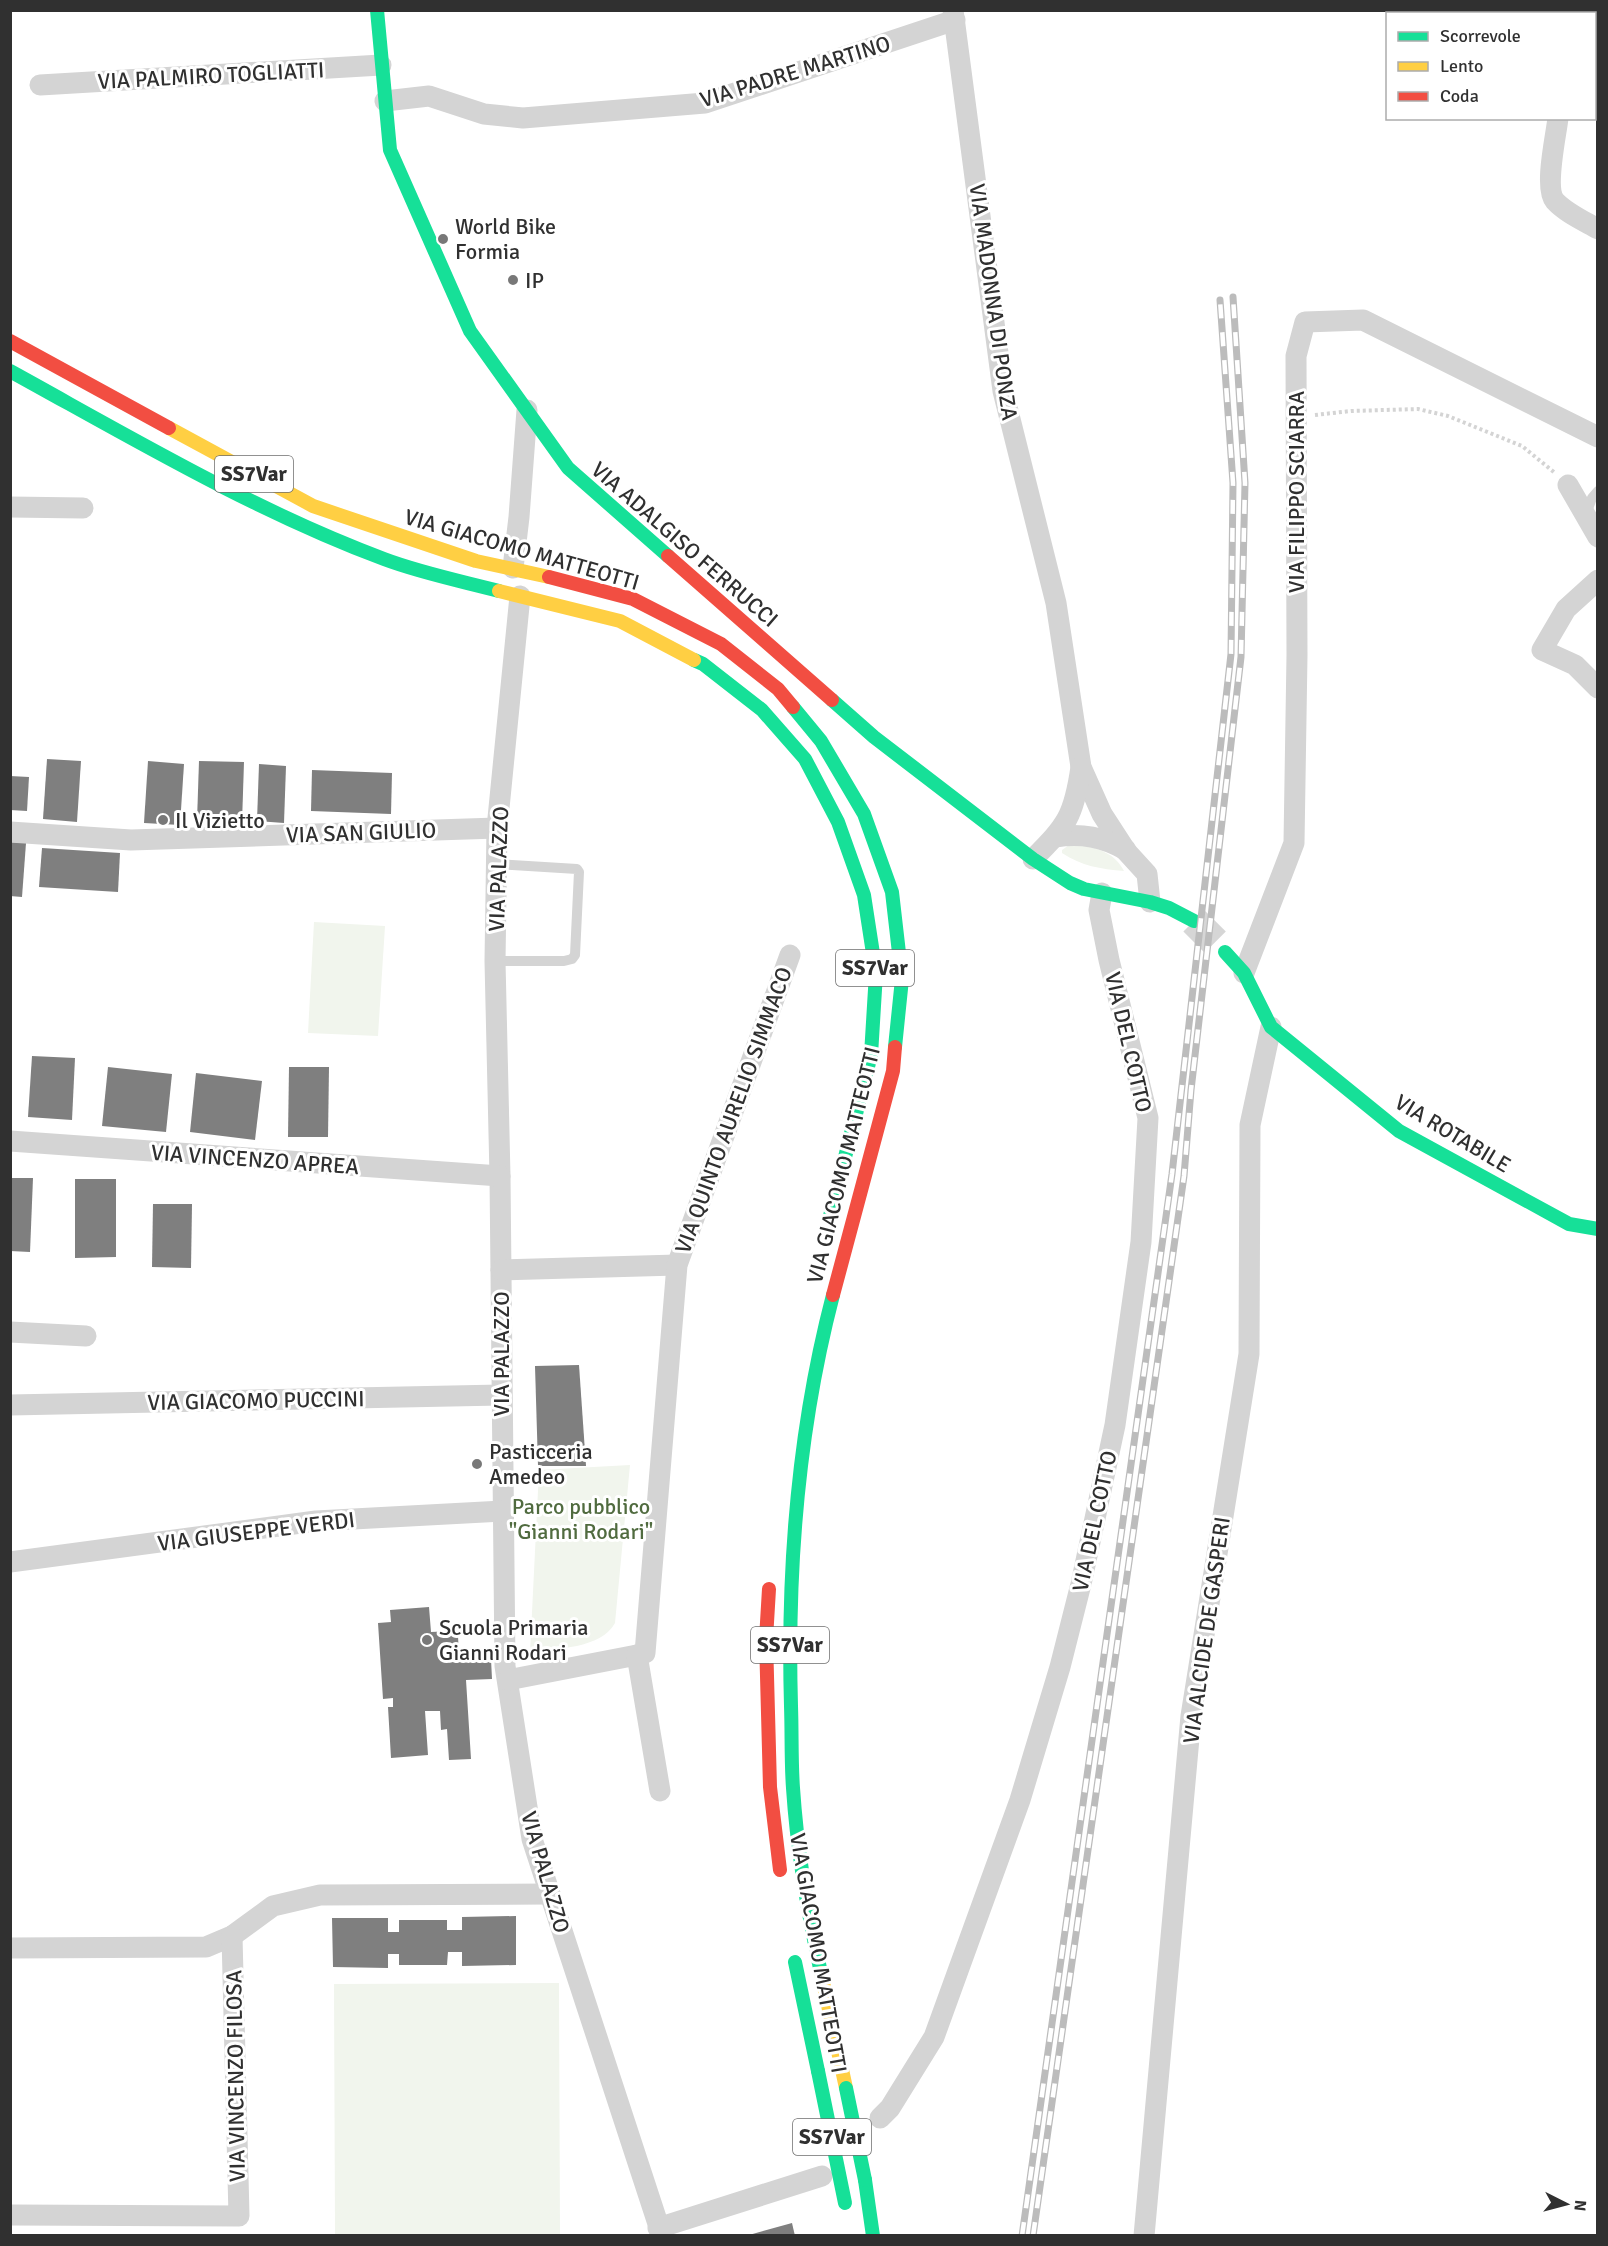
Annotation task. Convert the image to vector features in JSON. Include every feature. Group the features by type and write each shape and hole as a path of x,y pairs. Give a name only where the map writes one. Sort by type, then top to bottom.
{"main road":[{"name":"VIA ADALGISO FERRUCCI","path":"377,10 381,30 381,65 390,150 410,199 470,331 568,468 874,737 1033,860 1070,883 1102,893 1150,902 1169,908 1194,921"},
{"name":"VIA GIACOMO MATTEOTTI","path":"10,341 313,506 476,561 513,568 633,599 721,644 778,689 821,741 864,814 892,892 902,979 893,1071 856,1203 816,1368 797,1493 789,1633 793,1789 810,1925 865,2180 873,2235"},
{"name":"VIA GIACOMO MATTEOTTI","path":"10,371 210,482 302,525 386,560 471,585 620,621 703,664 762,710 805,759 838,822 864,895 876,972 871,1056 826,1232"},
{"path":"1225,952 1244,974 1272,1027"},
{"name":"VIA ROTABILE","path":"1272,1027 1399,1131 1569,1224 1598,1229"},
{"name":"VIA GIACOMO MATTEOTTI","path":"771,1570 766,1639 770,1787 782,1882"},
{"name":"VIA GIACOMO MATTEOTTI","path":"793,1951 847,2209"}],"street":[{"name":"VIA PADRE MARTINO","path":"385,101 429,96 484,114 523,118 705,103 954,15"},
{"name":"VIA MADONNA DI PONZA","path":"954,15 1003,391 1056,603 1081,767 1102,814 1126,851 1147,874 1150,902"},
{"name":"VIA PALMIRO TOGLIATTI","path":"40,85 381,65"},
{"path":"1558,120 1550,183 1553,199 1564,209 1598,229"},
{"name":"VIA FILIPPO SCIARRA","path":"1244,974 1294,843 1297,655 1296,356 1305,322 1363,320 1598,437"},
{"path":"513,568 527,410"},
{"path":"1568,485 1598,537"},
{"path":"10,507 83,508"},
{"path":"1598,580 1566,609 1542,650 1575,665 1598,688"},
{"name":"VIA PALAZZO","path":"520,596 497,828 495,961 500,1176 505,1666 532,1839 660,2232"},
{"name":"VIA MADONNA DI PONZA","path":"1033,860 1067,821 1076,798 1081,767"},
{"name":"VIA SAN GIULIO","path":"10,832 131,840 497,828"},
{"path":"1055,837 1085,835 1100,838 1126,851"},
{"name":"VIA DEL COTTO","path":"880,2118 890,2108 934,2037 1020,1800 1060,1667 1081,1584 1115,1425 1141,1242 1148,1118 1101,920 1099,910 1102,893"},
{"name":"VIA QUINTO AURELIO SIMMACO","path":"637,1655 645,1653 677,1265 790,955"},
{"name":"VIA ALCIDE DE GASPERI","path":"1144,2235 1191,1716 1249,1354 1250,1125 1272,1027"},
{"name":"VIA VINCENZO APREA","path":"10,1142 500,1176"},
{"name":"VIA QUINTO AURELIO SIMMACO","path":"501,1270 677,1265"},
{"path":"10,1332 86,1336"},
{"name":"VIA GIACOMO PUCCINI","path":"10,1405 501,1395"},
{"name":"VIA GIUSEPPE VERDI","path":"10,1562 316,1521 502,1510"},
{"path":"508,1680 637,1655 660,1791"},
{"path":"10,1948 206,1947 232,1936 273,1906 320,1895 550,1894"},
{"name":"VIA VINCENZO FILOSA","path":"10,2214 239,2216 232,1936"},
{"path":"660,2232 822,2176"}],"lane":[{"path":"1586,514 1592,498 1598,491"},
{"path":"495,961 572,959 575,955 579,872 577,869 497,864"}],"path":[{"path":"1296,417 1351,411 1418,409 1449,416 1522,446 1568,485"}],"green space":[{"path":"1080,844 1111,856 1124,871 1092,866 1062,853 1062,850 1069,845"},
{"path":"314,922 385,926 378,1036 308,1033"},
{"name":"Parco pubblico \"Gianni Rodari\"","path":"630,1465 615,1623 608,1632 589,1643 530,1653 539,1470"},
{"path":"559,1983 560,2235 335,2235 334,1984"}],"building":[{"path":"47,759 81,761 77,822 43,819"},
{"path":"148,761 184,764 180,825 144,823"},
{"path":"199,761 244,762 242,823 197,821"},
{"path":"259,764 286,766 284,823 257,821"},
{"path":"312,770 392,773 391,814 311,811"},
{"path":"10,776 29,777 27,811 10,810"},
{"path":"10,842 26,843 22,897 10,896"},
{"path":"42,848 120,853 118,892 39,887"},
{"path":"32,1056 75,1058 72,1120 28,1117"},
{"path":"108,1067 172,1074 166,1132 102,1126"},
{"path":"289,1067 329,1067 328,1137 288,1137"},
{"path":"196,1073 262,1081 255,1140 190,1132"},
{"path":"10,1178 33,1178 30,1252 10,1251"},
{"path":"75,1179 116,1179 116,1257 75,1258"},
{"path":"153,1204 192,1204 191,1268 152,1267"},
{"path":"579,1365 586,1466 538,1466 535,1366"},
{"path":"429,1607 431,1632 453,1631 453,1636 458,1636 459,1655 469,1654 470,1660 491,1659 492,1679 466,1680 471,1759 449,1760 447,1729 441,1730 440,1711 425,1711 428,1755 391,1758 388,1707 393,1707 393,1698 383,1699 378,1623 391,1622 390,1610"},
{"path":"516,1916 516,1965 462,1966 462,1952 448,1952 447,1965 399,1965 399,1954 388,1954 388,1968 333,1967 332,1918 388,1918 388,1932 399,1932 399,1920 447,1920 447,1930 462,1930 462,1917"},
{"path":"792,2223 795,2236 749,2236 749,2235"}],"tunnel":[{"path":"1194,921 1225,952"}],"railway":[{"path":"1033,2236 1184,1176 1191,1090 1241,657 1245,483 1233,297"},
{"path":"1022,2236 1172,1174 1231,654 1233,483 1220,300"}],"traffic: fast":[{"path":"377,10 390,150 470,331 568,468 668,556"},
{"path":"10,371 240,496 335,540 398,564 499,591"},
{"path":"694,660 703,664 762,710 805,759 838,822 864,895 876,973 871,1055 830,1216"},
{"path":"832,700 874,737 1033,859 1070,883 1084,889 1150,902 1169,908 1194,921"},
{"path":"793,707 821,741 864,814 892,892 902,979 895,1047"},
{"path":"1225,952 1244,973 1271,1027 1399,1131 1569,1224 1598,1229"},
{"path":"821,1973 797,1834 792,1778 790,1654 793,1551 803,1448 811,1396 833,1295"},
{"path":"795,1962 818,2071"},
{"path":"818,2071 845,2203"},
{"path":"846,2088 865,2180"},
{"path":"865,2180 873,2236"}],"traffic: slow":[{"path":"169,428 313,506 476,561 549,577"},
{"path":"499,591 620,621 694,660"},
{"path":"821,1973 846,2088"}],"traffic: jam":[{"path":"10,341 169,428"},
{"path":"668,556 832,700"},
{"path":"549,577 633,599 721,644 778,689 793,707"},
{"path":"833,1295 893,1071 895,1047"},
{"path":"769,1589 766,1639 770,1787 780,1870"}],"place":[{"name":"World Bike Formia","path":"443,239"},
{"name":"IP","path":"513,280"},
{"name":"Il Vizietto","path":"163,820"},
{"name":"Pasticceria Amedeo","path":"477,1464"},
{"name":"Scuola Primaria Gianni Rodari","path":"427,1640"}]}
